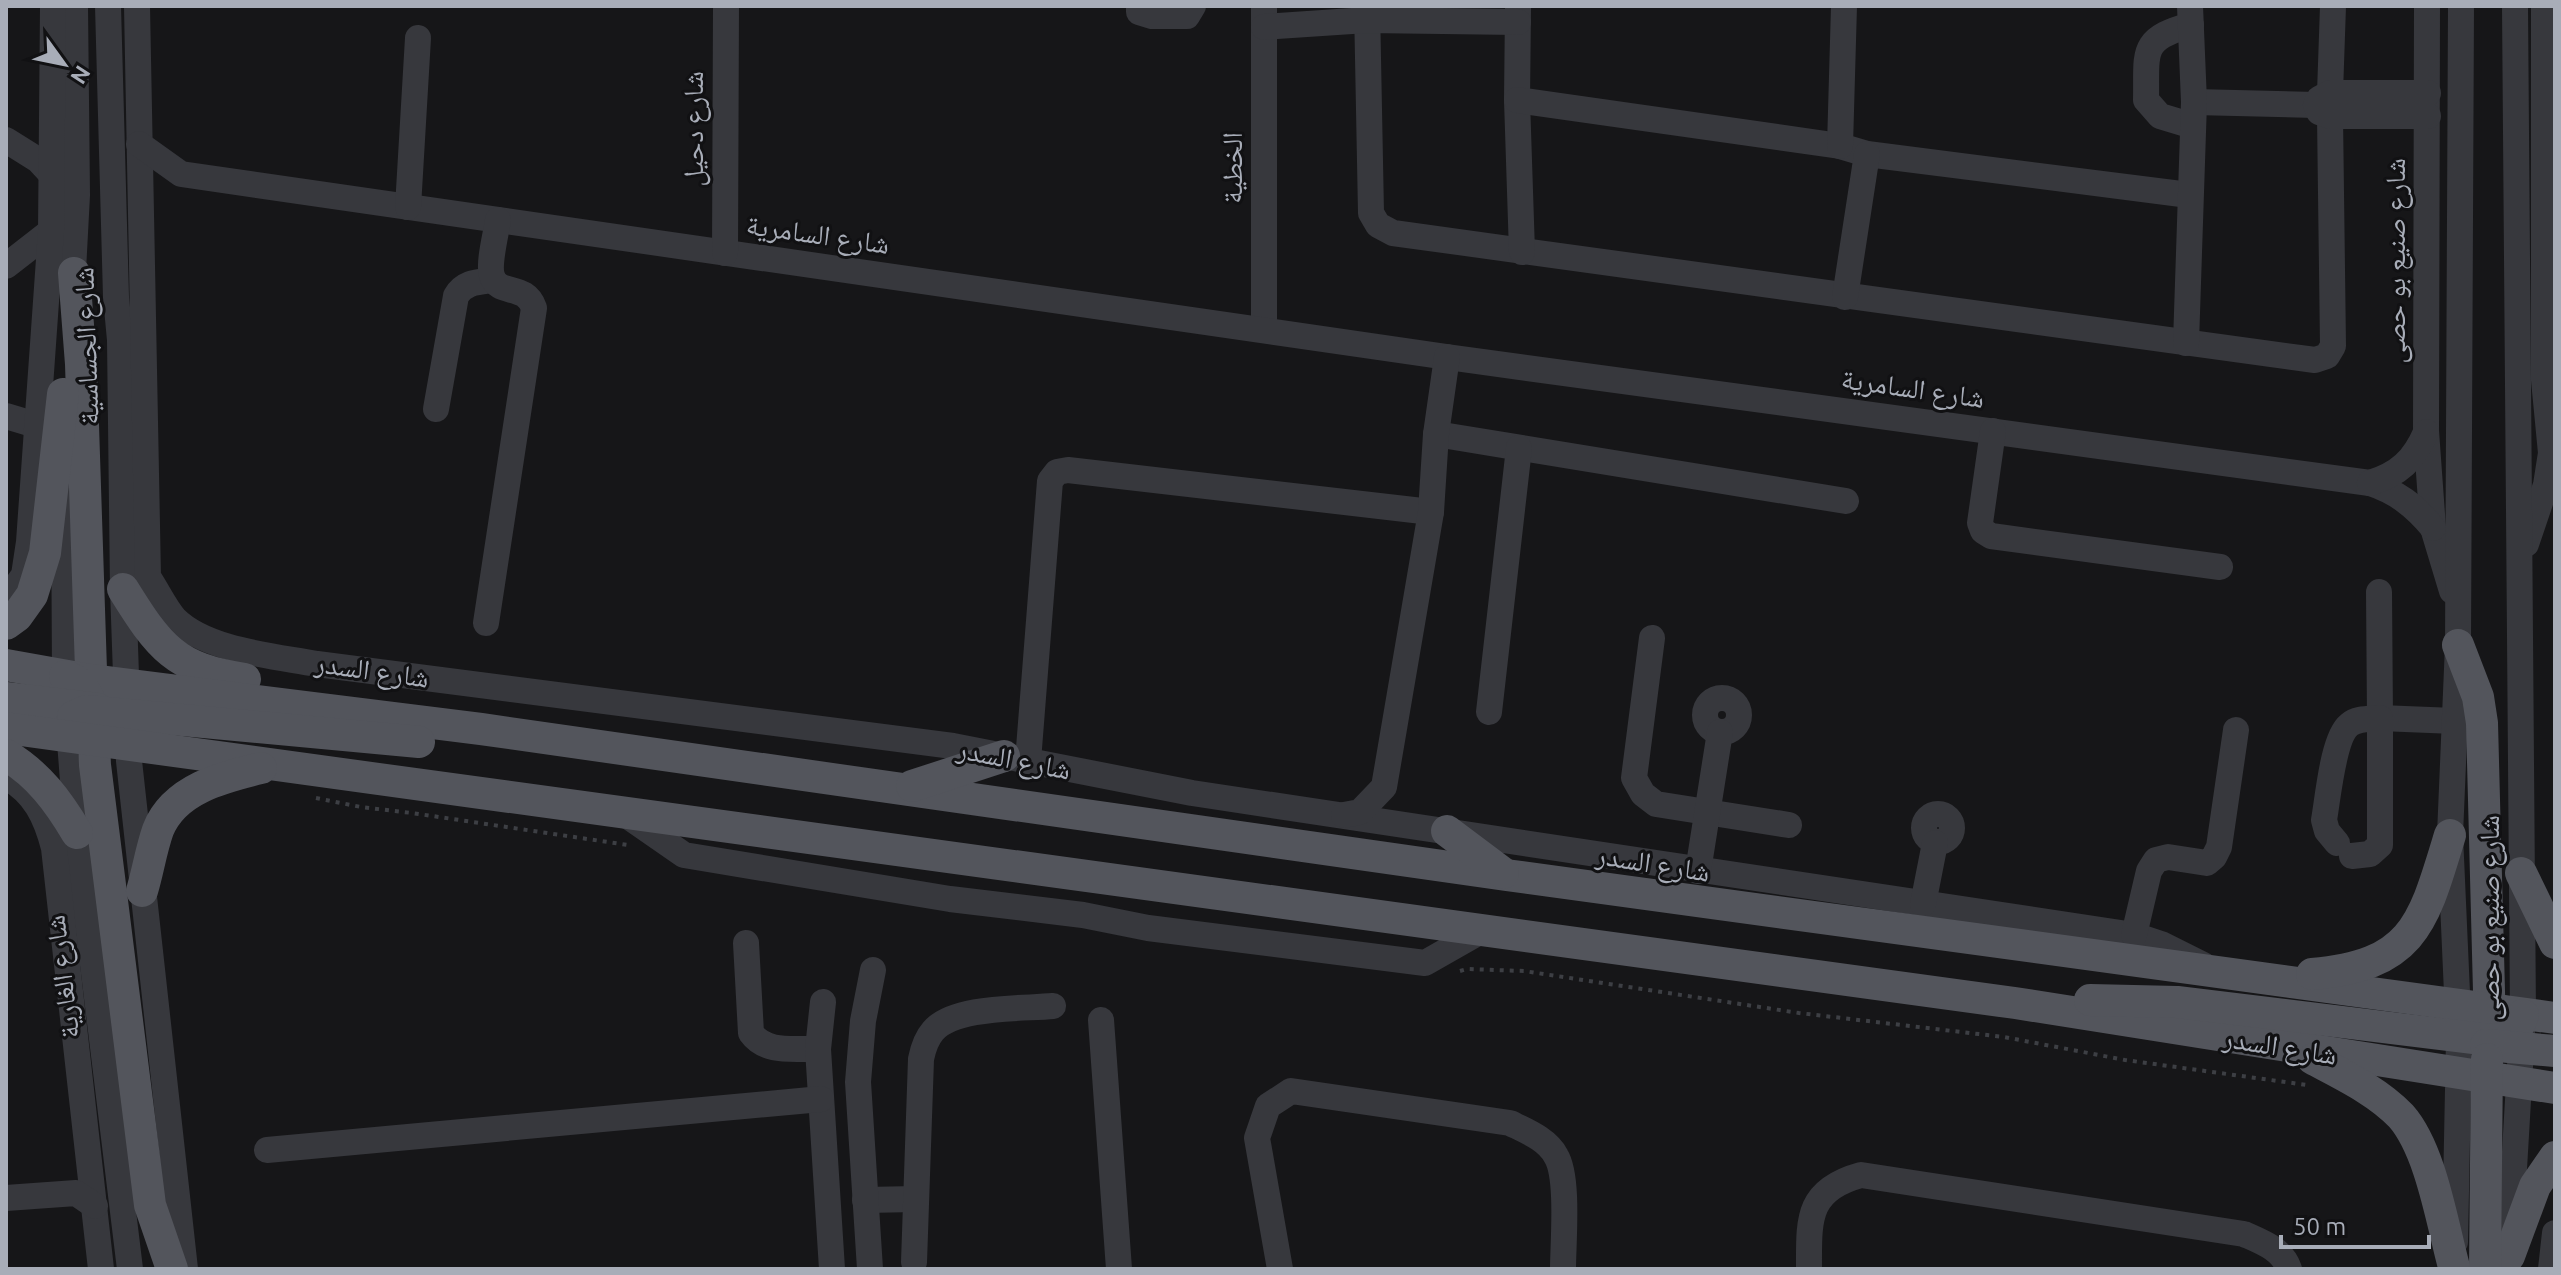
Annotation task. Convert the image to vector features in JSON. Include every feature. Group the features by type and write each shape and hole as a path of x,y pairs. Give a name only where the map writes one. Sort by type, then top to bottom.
{"main road":[{"path":"74,264 81,364 84,709 150,1205 172,1269"},
{"path":"6,624 17,616 32,595 45,553 63,394"},
{"path":"123,589 155,638 192,667 215,675 443,708 481,729"},
{"path":"2458,645 2478,697 2482,723 2486,1034 2494,1063 2501,1073 2520,1083"},
{"name":"شارع السدر","path":"6,665 84,709 127,714"},
{"path":"6,698 84,709"},
{"name":"شارع السدر","path":"6,728 84,709 127,714 273,765 2015,1003 2555,1088"},
{"path":"127,714 429,743 481,729"},
{"name":"شارع السدر","path":"481,729 1506,875 2210,970 2261,978 2486,1034 2523,1015 2555,1018"},
{"path":"6,755 29,770 48,788 77,833"},
{"path":"904,789 1016,759"},
{"path":"142,891 159,828 178,803 206,784 273,765"},
{"path":"1432,829 1506,875"},
{"path":"2261,978 2351,969 2381,958 2400,945 2418,924 2430,903 2450,835"},
{"path":"2521,873 2555,943"},
{"path":"2015,1003 2177,1002 2486,1034 2555,1051"},
{"path":"2482,1266 2473,1075 2467,1052 2486,1034"},
{"path":"2292,1048 2354,1081 2401,1117 2482,1266"},
{"path":"2482,1266 2555,1157"}],"street":[{"name":"شارع الجساسية","path":"6,600 24,575 29,542 51,231 53,6"},
{"name":"شارع الجساسية","path":"75,6 77,195 63,394 84,709"},
{"name":"شارع الجساسية","path":"108,6 116,297 120,340 127,714"},
{"name":"شارع الجساسية","path":"137,6 141,263"},
{"name":"شارع دحيل","path":"725,253 726,6"},
{"path":"1139,6 1139,12 1152,16 1187,16 1193,6"},
{"path":"1840,146 1844,6"},
{"path":"1367,13 1371,213 1378,225 1393,233 2315,360 2327,356 2333,346 2326,105 2333,6"},
{"name":"شارع صنيع بو حصى","path":"2427,6 2426,431 2433,528 2458,609"},
{"name":"شارع صنيع بو حصى","path":"2461,6 2458,645 2450,835 2486,1034"},
{"name":"شارع صنيع بو حصى","path":"2515,6 2523,1015"},
{"name":"شارع صنيع بو حصى","path":"2519,567 2546,485 2549,466 2544,6"},
{"path":"1264,17 1367,13 1518,14 1517,100 1522,252"},
{"path":"2186,343 2194,114 2191,16 2162,33 2146,57 2146,100 2160,116 2194,114 2326,105 2428,105"},
{"name":"الخطية","path":"1264,17 1264,330"},
{"path":"408,207 418,38"},
{"path":"1517,100 1840,146 1867,154 2189,195"},
{"path":"6,140 38,160 51,174"},
{"name":"شارع السامرية","path":"139,144 181,174 1447,357 2370,483 2404,499 2419,510 2433,528"},
{"path":"1845,297 1867,154"},
{"path":"141,200 181,174"},
{"path":"486,623 534,308 524,293 499,286 493,280 491,271 498,220"},
{"path":"6,266 51,231 74,264"},
{"path":"116,297 141,263"},
{"name":"شارع السدر","path":"141,263 148,577 175,619 206,639 317,664 953,746 1192,793 2134,935 2186,956 2210,970"},
{"path":"436,409 456,296 467,285 493,280"},
{"path":"1344,815 1360,812 1384,787 1431,512 1436,434 1447,357"},
{"path":"6,416 36,425"},
{"path":"1993,431 1980,523 1983,531 1991,536 2220,567"},
{"path":"2370,483 2389,477 2406,466 2418,450 2426,431"},
{"path":"1436,434 1846,501"},
{"path":"1489,712 1519,448"},
{"path":"1016,759 1050,481 1057,472 1068,470 1431,512"},
{"path":"2379,592 2380,718 2380,845 2370,854 2344,849 2327,831 2324,820 2339,742 2345,727 2356,720 2380,718 2455,721"},
{"path":"1652,638 1634,778 1643,794 1656,804 1789,825"},
{"name":"شارع الغارية","path":"84,709 77,833 130,1269"},
{"path":"127,714 142,891 185,1269"},
{"path":"2134,935 2149,871 2156,860 2168,857 2207,863 2219,847 2236,730"},
{"path":"1698,871 1720,732"},
{"path":"6,777 30,795 49,828 74,1012"},
{"path":"1384,787 1399,814 1432,829"},
{"name":"شارع السدر","path":"622,812 684,855 950,899 1083,915 1148,928 1425,963 1483,930"},
{"path":"1923,904 1935,843"},
{"path":"746,943 751,1033 767,1047 818,1049"},
{"path":"870,1269 858,1082 863,1021 873,970"},
{"path":"74,1012 93,972"},
{"path":"823,1002 818,1049 832,1269"},
{"path":"914,1262 921,1059 925,1043 934,1030 962,1014 1053,1006"},
{"name":"شارع الغارية","path":"74,1012 87,1191 101,1269"},
{"path":"1101,1020 1119,1269"},
{"path":"2482,1266 2520,1083"},
{"path":"1280,1269 1257,1138 1268,1106 1291,1091 1510,1123 1537,1136 1557,1156 1563,1187 1563,1269"},
{"path":"267,1150 821,1099"},
{"path":"1809,1269 1809,1227 1819,1200 1838,1182 1861,1175 2244,1234 2269,1245 2286,1260 2289,1269"},
{"path":"6,1198 87,1191"},
{"path":"865,1200 916,1199"},
{"path":"2551,1269 2555,1233"}],"path":[{"path":"315,798 637,848"},
{"path":"1454,973 1467,969 1524,971 1799,1013 2004,1037 2125,1060 2310,1086"}]}
